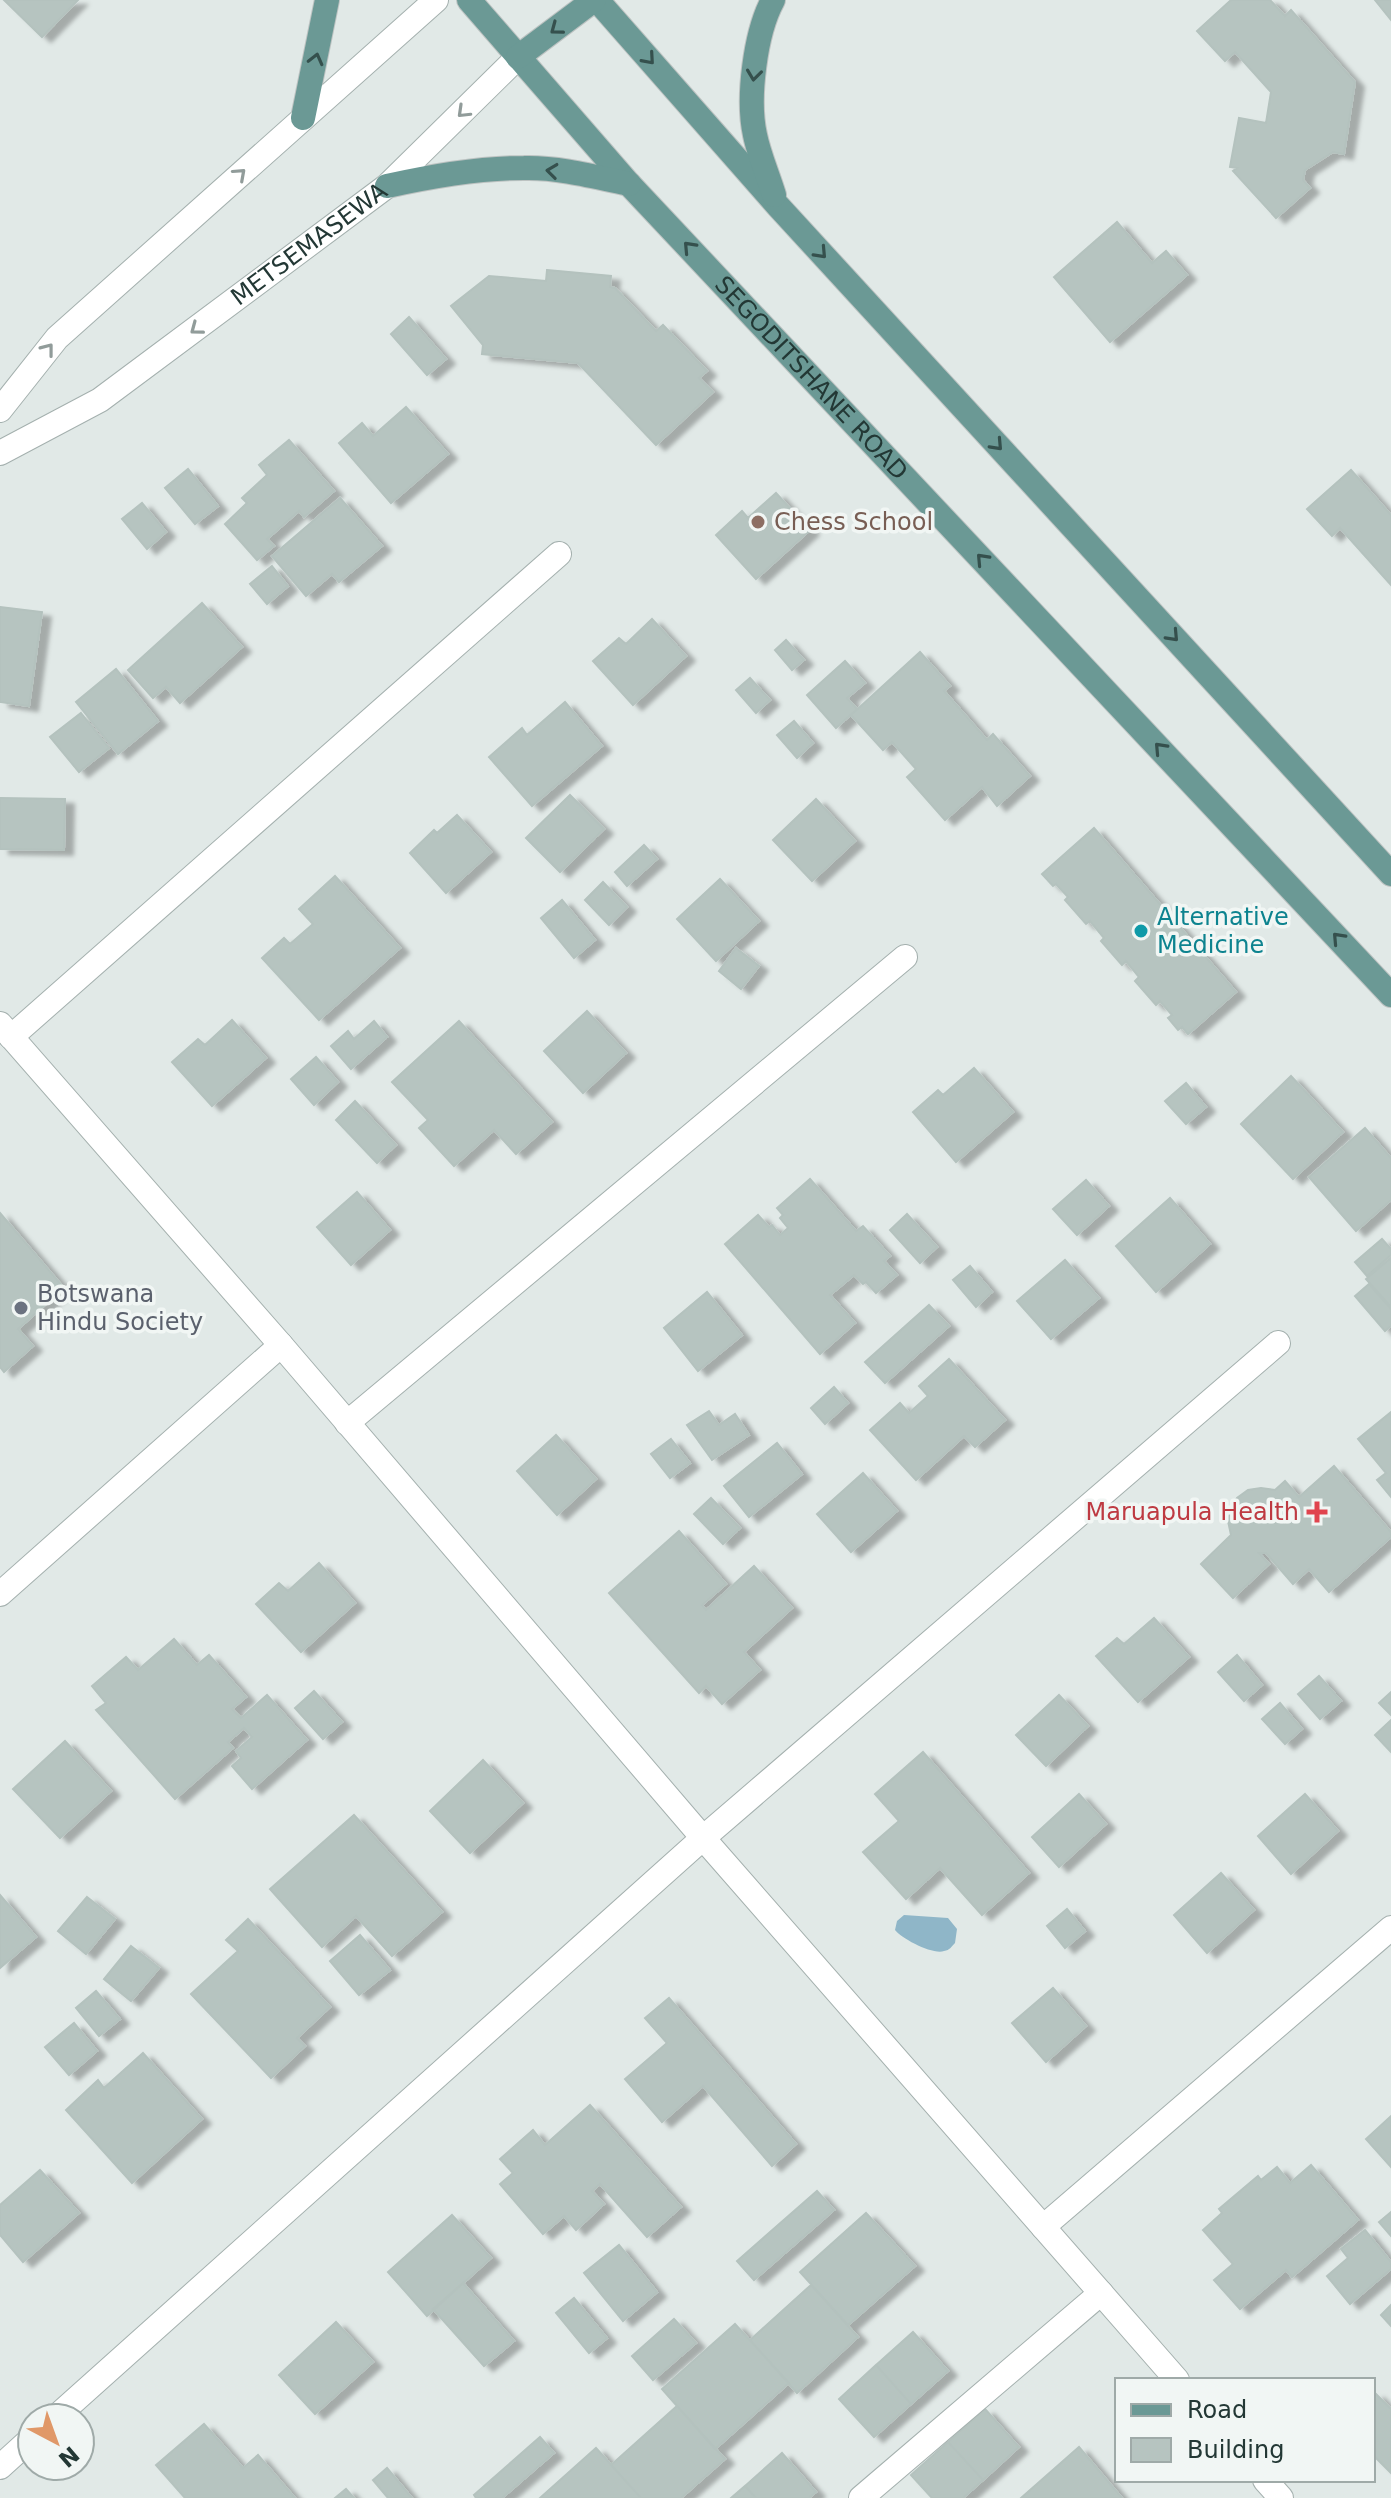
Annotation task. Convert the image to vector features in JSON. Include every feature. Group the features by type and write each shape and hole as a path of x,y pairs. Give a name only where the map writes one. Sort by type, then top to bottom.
{"main road":[{"path":"303,118 327,0"},
{"name":"SEGODITSHANE ROAD","path":"469,0 629,184 1391,995"},
{"path":"596,0 778,206 1391,874"},
{"name":"METSEMASEWA","path":"518,57 596,0"},
{"path":"773,0 767,12 752,78 754,133 778,206"},
{"path":"387,186 430,177 526,167 629,184"}],"street":[{"path":"0,410 57,338 436,0"},
{"name":"METSEMASEWA","path":"0,453 100,400 387,186 518,57"},
{"path":"559,554 6,1030 281,1345 703,1838 1175,2378"},
{"path":"347,1423 905,957"},
{"path":"73,2402 703,1838 1278,1343"},
{"path":"0,1594 281,1345"},
{"path":"1043,2227 1391,1928"},
{"path":"861,2498 1101,2293"},
{"path":"0,2467 16,2452"},
{"path":"1267,2482 1281,2498"}],"water":[{"path":"904,1915 948,1918 957,1929 955,1943 948,1950 939,1952 911,1942 895,1930 897,1921"}],"building":[{"path":"4,0 78,0 42,37"},
{"path":"1231,0 1270,0 1285,16 1291,10 1355,82 1344,154 1333,152 1305,170 1303,180 1310,188 1276,218 1233,171 1237,168 1230,167 1239,118 1266,123 1271,92 1235,52 1225,61 1197,31"},
{"path":"1375,0 1391,0 1391,20"},
{"path":"1117,222 1152,263 1166,251 1187,275 1110,342 1054,277"},
{"path":"547,270 611,276 610,287 615,288 656,331 663,325 707,371 699,378 713,392 656,445 578,363 482,354 483,345 451,306 489,276 546,281"},
{"path":"409,317 446,359 427,375 391,334"},
{"path":"406,407 448,454 391,503 339,443 362,423 373,436"},
{"path":"289,440 334,491 304,517 299,511 267,539 274,546 257,560 225,524 247,503 242,498 267,475 259,465"},
{"path":"188,469 218,506 195,524 165,488"},
{"path":"1351,470 1391,515 1391,585 1340,528 1332,536 1307,509"},
{"path":"776,493 810,530 756,579 716,535 742,511 748,518"},
{"path":"340,498 382,546 339,582 332,574 306,596 272,556"},
{"path":"142,503 166,532 147,549 122,519"},
{"path":"272,566 288,586 267,604 250,584"},
{"path":"202,603 242,647 180,703 166,687 153,698 128,670"},
{"path":"0,607 42,612 29,706 0,702"},
{"path":"652,619 686,656 633,705 593,661 619,638 626,644"},
{"path":"786,640 804,660 792,670 775,650"},
{"path":"920,652 950,686 944,691 987,740 993,734 1030,776 997,806 982,787 945,820 907,777 916,769 892,742 883,750 851,715"},
{"path":"845,661 865,683 847,698 857,709 836,728 807,695"},
{"path":"116,669 158,721 118,754 76,702"},
{"path":"750,678 770,700 756,713 736,690"},
{"path":"565,702 602,746 532,806 489,757 522,728 527,735"},
{"path":"81,713 109,748 79,772 50,737"},
{"path":"794,721 813,743 797,758 777,735"},
{"path":"570,795 604,829 560,872 526,838"},
{"path":"0,798 65,799 64,850 0,849"},
{"path":"816,799 855,841 812,881 773,840"},
{"path":"457,815 491,852 446,893 410,853 434,830 437,833"},
{"name":"Alternative Medicine","path":"1094,828 1236,992 1188,1034 1182,1027 1178,1030 1168,1018 1172,1015 1160,1001 1156,1005 1135,981 1139,977 1126,961 1122,965 1101,941 1104,938 1090,921 1086,924 1065,900 1068,897 1042,874"},
{"path":"644,845 657,859 627,886 615,872"},
{"path":"335,876 400,948 319,1020 262,958 284,938 290,944 313,924 299,909"},
{"path":"720,879 759,921 716,961 677,919"},
{"path":"603,882 627,907 609,925 585,900"},
{"path":"562,900 595,940 574,958 541,918"},
{"path":"736,948 759,966 741,989 719,971"},
{"path":"587,1011 626,1053 583,1093 544,1051"},
{"path":"232,1020 266,1058 212,1106 172,1062 198,1039 205,1045"},
{"path":"374,1021 387,1037 351,1069 331,1046 348,1031 354,1039"},
{"path":"459,1021 552,1122 516,1154 494,1130 454,1166 419,1128 428,1120 392,1082"},
{"path":"316,1057 338,1082 314,1105 291,1079"},
{"path":"974,1068 1013,1112 956,1162 913,1112 938,1090 943,1095"},
{"path":"1291,1076 1343,1132 1293,1179 1241,1124"},
{"path":"1186,1083 1206,1107 1186,1124 1165,1101"},
{"path":"355,1101 396,1145 377,1163 336,1120"},
{"path":"1365,1128 1391,1158 1391,1200 1356,1231 1309,1177"},
{"path":"810,1179 856,1231 863,1226 890,1256 884,1261 897,1275 876,1293 854,1275 830,1295 855,1323 820,1354 725,1244 758,1215 780,1235 788,1228 777,1208"},
{"path":"1086,1180 1109,1206 1077,1235 1053,1209"},
{"path":"357,1192 390,1230 351,1265 317,1227"},
{"path":"1170,1198 1210,1244 1156,1292 1116,1246"},
{"name":"Botswana Hindu Society","path":"0,1213 64,1288 18,1329 33,1346 4,1372 0,1367"},
{"path":"907,1214 937,1247 920,1263 890,1230"},
{"path":"1382,1239 1391,1249 1391,1255 1367,1276 1355,1262"},
{"path":"1391,1258 1391,1307 1366,1279"},
{"path":"1065,1260 1099,1298 1051,1339 1017,1301"},
{"path":"970,1266 992,1292 976,1307 953,1280"},
{"path":"1369,1284 1391,1309 1391,1326 1385,1331 1355,1296"},
{"path":"707,1292 742,1335 698,1371 664,1328"},
{"path":"929,1305 949,1326 885,1383 865,1362"},
{"path":"949,1359 1005,1420 975,1447 964,1436 916,1480 870,1430 900,1403 909,1413 928,1396 919,1386"},
{"path":"834,1387 848,1403 825,1424 811,1408"},
{"path":"709,1411 719,1425 735,1414 749,1435 712,1460 687,1425"},
{"path":"1391,1412 1391,1497 1377,1480 1386,1473 1358,1439"},
{"path":"556,1435 596,1479 557,1515 517,1471"},
{"path":"671,1439 690,1463 670,1478 651,1454"},
{"path":"777,1443 802,1474 749,1517 724,1486"},
{"name":"Maruapula Health","path":"1334,1466 1391,1532 1391,1537 1329,1592 1309,1569 1293,1584 1266,1553 1259,1553 1269,1564 1233,1598 1201,1564 1231,1535 1228,1521 1237,1498 1248,1490 1275,1490 1285,1481 1299,1497"},
{"path":"863,1473 897,1511 851,1552 817,1514"},
{"path":"711,1498 740,1528 723,1544 694,1514"},
{"path":"679,1531 726,1584 702,1605 706,1610 754,1566 792,1608 744,1652 760,1670 722,1704 706,1686 699,1693 609,1593"},
{"path":"319,1563 355,1603 301,1652 256,1604 279,1583 288,1591"},
{"path":"1154,1618 1189,1657 1138,1702 1096,1656 1117,1638 1124,1644"},
{"path":"174,1639 197,1665 209,1655 246,1697 232,1709 241,1718 267,1695 307,1740 252,1789 232,1766 241,1758 236,1751 252,1737 244,1728 228,1742 233,1748 175,1799 96,1710 106,1703 92,1686 126,1657 138,1670"},
{"path":"1237,1655 1262,1685 1244,1701 1218,1672"},
{"path":"1319,1676 1341,1701 1320,1719 1298,1694"},
{"path":"314,1691 342,1722 323,1739 295,1708"},
{"path":"1391,1692 1391,1715 1379,1703"},
{"path":"1059,1695 1088,1726 1046,1766 1016,1735"},
{"path":"1280,1703 1302,1729 1285,1744 1262,1719"},
{"path":"1391,1720 1391,1752 1375,1735"},
{"path":"65,1741 111,1791 60,1838 13,1789"},
{"path":"923,1752 1029,1873 982,1915 940,1868 906,1899 863,1852 899,1821 875,1794"},
{"path":"483,1760 523,1803 470,1853 430,1811"},
{"path":"1079,1794 1106,1824 1059,1867 1032,1837"},
{"path":"1305,1794 1338,1831 1291,1874 1258,1836"},
{"path":"354,1815 442,1912 392,1956 356,1916 322,1947 270,1889"},
{"path":"1221,1873 1254,1910 1207,1953 1174,1915"},
{"path":"0,1895 36,1937 0,1968"},
{"path":"87,1897 115,1919 86,1954 58,1931"},
{"path":"1067,1909 1085,1931 1065,1948 1047,1926"},
{"path":"248,1919 330,2007 297,2038 305,2046 271,2078 191,1994 238,1951 226,1940"},
{"path":"360,1935 390,1970 359,1995 330,1961"},
{"path":"131,1946 159,1968 131,2001 104,1979"},
{"path":"1053,1988 1086,2026 1046,2062 1012,2023"},
{"path":"96,1991 120,2019 99,2036 76,2008"},
{"path":"669,1998 796,2144 772,2166 703,2086 662,2122 625,2079 667,2043 645,2018"},
{"path":"74,2023 97,2051 69,2075 45,2047"},
{"path":"143,2053 202,2119 132,2183 66,2110 98,2080 104,2088"},
{"path":"590,2105 681,2207 647,2237 600,2184 592,2191 604,2204 576,2230 564,2216 543,2234 500,2184 513,2173 500,2159 533,2130 545,2145"},
{"path":"1391,2116 1391,2167 1366,2139"},
{"path":"1311,2165 1358,2220 1292,2277 1286,2270 1240,2309 1214,2280 1233,2264 1203,2230 1222,2213 1219,2209 1258,2176 1261,2180 1277,2167 1290,2183"},
{"path":"40,2170 79,2213 23,2262 0,2235 0,2205"},
{"path":"817,2191 834,2210 754,2280 737,2261"},
{"path":"1391,2212 1391,2236 1379,2222"},
{"path":"866,2213 915,2266 848,2325 800,2272"},
{"path":"452,2215 491,2258 427,2316 388,2272"},
{"path":"1365,2230 1391,2262 1391,2269 1350,2304 1327,2276 1348,2258 1341,2249"},
{"path":"619,2245 657,2292 623,2321 584,2273"},
{"path":"463,2283 514,2341 484,2366 433,2309"},
{"path":"811,2285 858,2337 797,2393 750,2340"},
{"path":"574,2298 607,2338 589,2353 556,2313"},
{"path":"1391,2305 1391,2326 1381,2315"},
{"path":"674,2319 696,2343 653,2380 632,2356"},
{"path":"336,2322 373,2362 315,2414 279,2375"},
{"path":"735,2324 789,2383 715,2449 662,2389"},
{"path":"913,2332 948,2371 911,2404 876,2365"},
{"path":"876,2365 911,2404 874,2437 839,2399"},
{"path":"1375,2393 1391,2409 1391,2473 1375,2457"},
{"path":"677,2406 725,2459 681,2498 641,2498 611,2465"},
{"path":"985,2409 1019,2447 983,2480 948,2442"},
{"path":"204,2424 243,2468 258,2455 295,2498 185,2498 156,2465"},
{"path":"540,2437 554,2453 502,2498 476,2498 474,2495"},
{"path":"948,2442 983,2480 963,2498 932,2498 911,2475"},
{"path":"1079,2447 1122,2498 1021,2498"},
{"path":"596,2448 641,2498 540,2498"},
{"path":"782,2453 816,2492 809,2498 756,2498 745,2486"},
{"path":"387,2468 412,2498 388,2498 373,2480"},
{"path":"745,2486 756,2498 731,2498"},
{"path":"346,2489 354,2498 335,2498"}],"place":[{"name":"Chess School","path":"758,522"},
{"name":"Alternative Medicine","path":"1141,931"},
{"name":"Botswana Hindu Society","path":"21,1308"},
{"name":"Maruapula Health","path":"1317,1512"}]}
